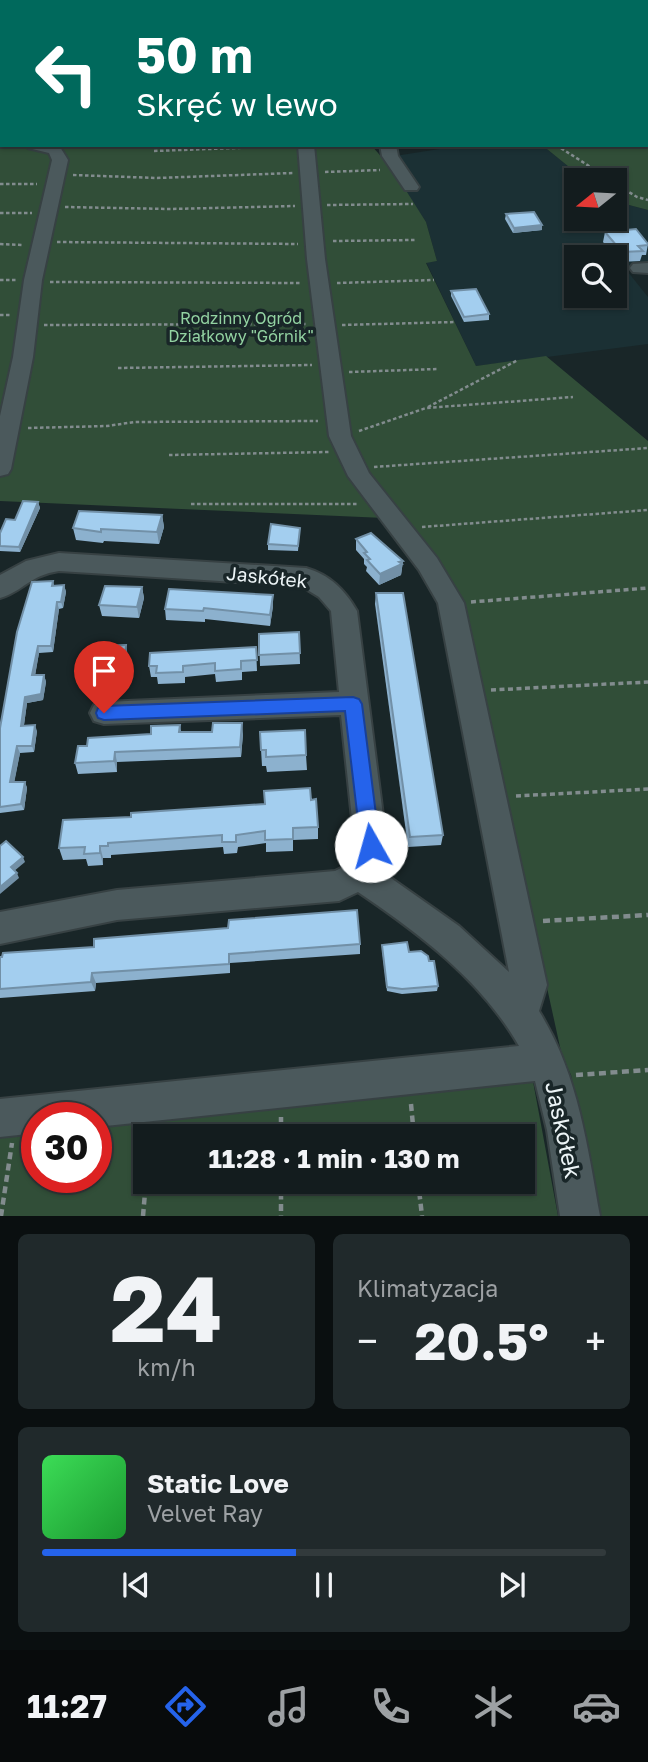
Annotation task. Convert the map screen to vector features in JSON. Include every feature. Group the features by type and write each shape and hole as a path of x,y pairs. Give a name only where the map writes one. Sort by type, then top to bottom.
{"street":[{"path":"42,147 55,150 60,160 54,179"},
{"path":"306,147 317,283 329,369 344,444 441,580 451,603 529,985 525,1002 516,1009"},
{"path":"388,147 390,156 411,187"},
{"name":"Jaskółek","path":"0,589 18,574 43,564 59,562 306,577 336,596 344,611 371,846 359,875 440,929 482,968 558,1067 558,1095 580,1216"},
{"path":"104,713 353,704"},
{"path":"0,928 117,905 339,886 359,875"},
{"path":"8,1118 533,1063 558,1067"}],"lane":[{"path":"0,469 54,179"}],"path":[{"path":"154,151 255,147"},
{"path":"559,147 592,168"},
{"path":"0,184 54,179 383,170"},
{"path":"627,191 648,200"},
{"path":"0,213 413,204"},
{"path":"0,244 415,240"},
{"path":"33,282 317,283 435,280"},
{"path":"28,325 455,323"},
{"path":"9,429 107,426 135,422 344,444 426,408 518,360"},
{"path":"118,368 438,369"},
{"path":"426,408 573,397"},
{"path":"169,455 344,444 648,449"},
{"path":"191,504 359,504"},
{"path":"415,528 648,510"},
{"path":"461,603 648,587"},
{"path":"484,690 648,682"},
{"path":"507,796 648,789"},
{"path":"533,922 648,915"},
{"path":"558,1067 648,1070"},
{"path":"408,1077 413,1124"},
{"path":"1,1216 8,1118"},
{"path":"143,1216 145,1194"},
{"path":"281,1194 281,1216"},
{"path":"419,1194 422,1216"}],"shaded area":[{"path":"452,147 544,147 570,168 564,168 564,231 627,231 627,204 648,210 648,265 627,267 627,245 564,245 564,308 627,308 627,271 648,297 648,344 476,366 426,262 437,261 426,222 382,158"}],"green space":[{"name":"Rodzinny Ogród Działkowy \"Górnik\"","path":"0,147 38,150 42,147 373,147 393,170 426,222 437,261 426,263 476,366 546,356 648,441 648,1216 597,1216 571,1075 562,1056 464,609 438,560 407,519 0,501"},
{"path":"544,147 648,147 648,210 627,204 627,168 570,168"},
{"path":"532,1076 558,1216 0,1216 0,1109 21,1108 21,1193 112,1193 112,1102"}],"building":[{"path":"534,212 542,225 514,228 506,214"},
{"path":"636,229 648,244 638,246 643,251 627,252 627,245 616,245 605,232"},
{"path":"476,289 489,314 464,317 451,291"},
{"path":"23,501 38,502 19,547 0,546 0,533 6,519 15,520"},
{"path":"79,511 162,515 157,532 101,529 101,532 73,528"},
{"path":"271,524 300,528 298,546 268,544"},
{"path":"371,533 403,561 399,562 402,564 380,574 367,560 370,559 364,553 367,552 356,539"},
{"path":"53,581 52,586 64,585 61,602 57,602 51,646 38,646 32,675 44,675 41,694 25,697 21,726 35,725 32,746 17,746 10,782 25,782 21,804 0,807 0,728 17,632 32,582"},
{"path":"105,586 142,587 137,607 99,605"},
{"path":"169,589 273,595 270,615 204,608 203,611 165,609"},
{"path":"376,593 403,593 443,835 410,837"},
{"path":"299,632 300,653 259,655 259,634"},
{"path":"126,645 124,666 97,667 98,660 90,660 91,646"},
{"path":"256,647 257,660 241,661 241,669 215,671 215,663 183,666 183,672 156,673 157,666 149,666 150,653"},
{"path":"213,723 242,723 240,747 115,752 114,761 75,763 78,746 87,746 88,738 151,734 151,726 180,725 179,732 212,732"},
{"path":"305,730 306,755 266,757 266,750 261,750 260,732"},
{"path":"310,788 311,800 316,799 318,827 293,828 293,839 265,840 265,831 236,835 236,842 222,842 222,835 108,843 108,846 100,846 100,853 84,854 85,847 59,848 63,820 131,817 131,813 265,804 264,791"},
{"path":"6,841 23,857 11,867 17,873 0,887 0,846"},
{"path":"357,910 360,944 229,954 229,964 92,973 91,982 0,989 0,957 3,953 94,947 94,939 228,928 229,920"},
{"path":"407,942 409,952 421,951 428,956 429,961 434,961 438,986 402,989 387,987 382,945"}],"route":[{"path":"104,713 353,704 371,846"}]}
